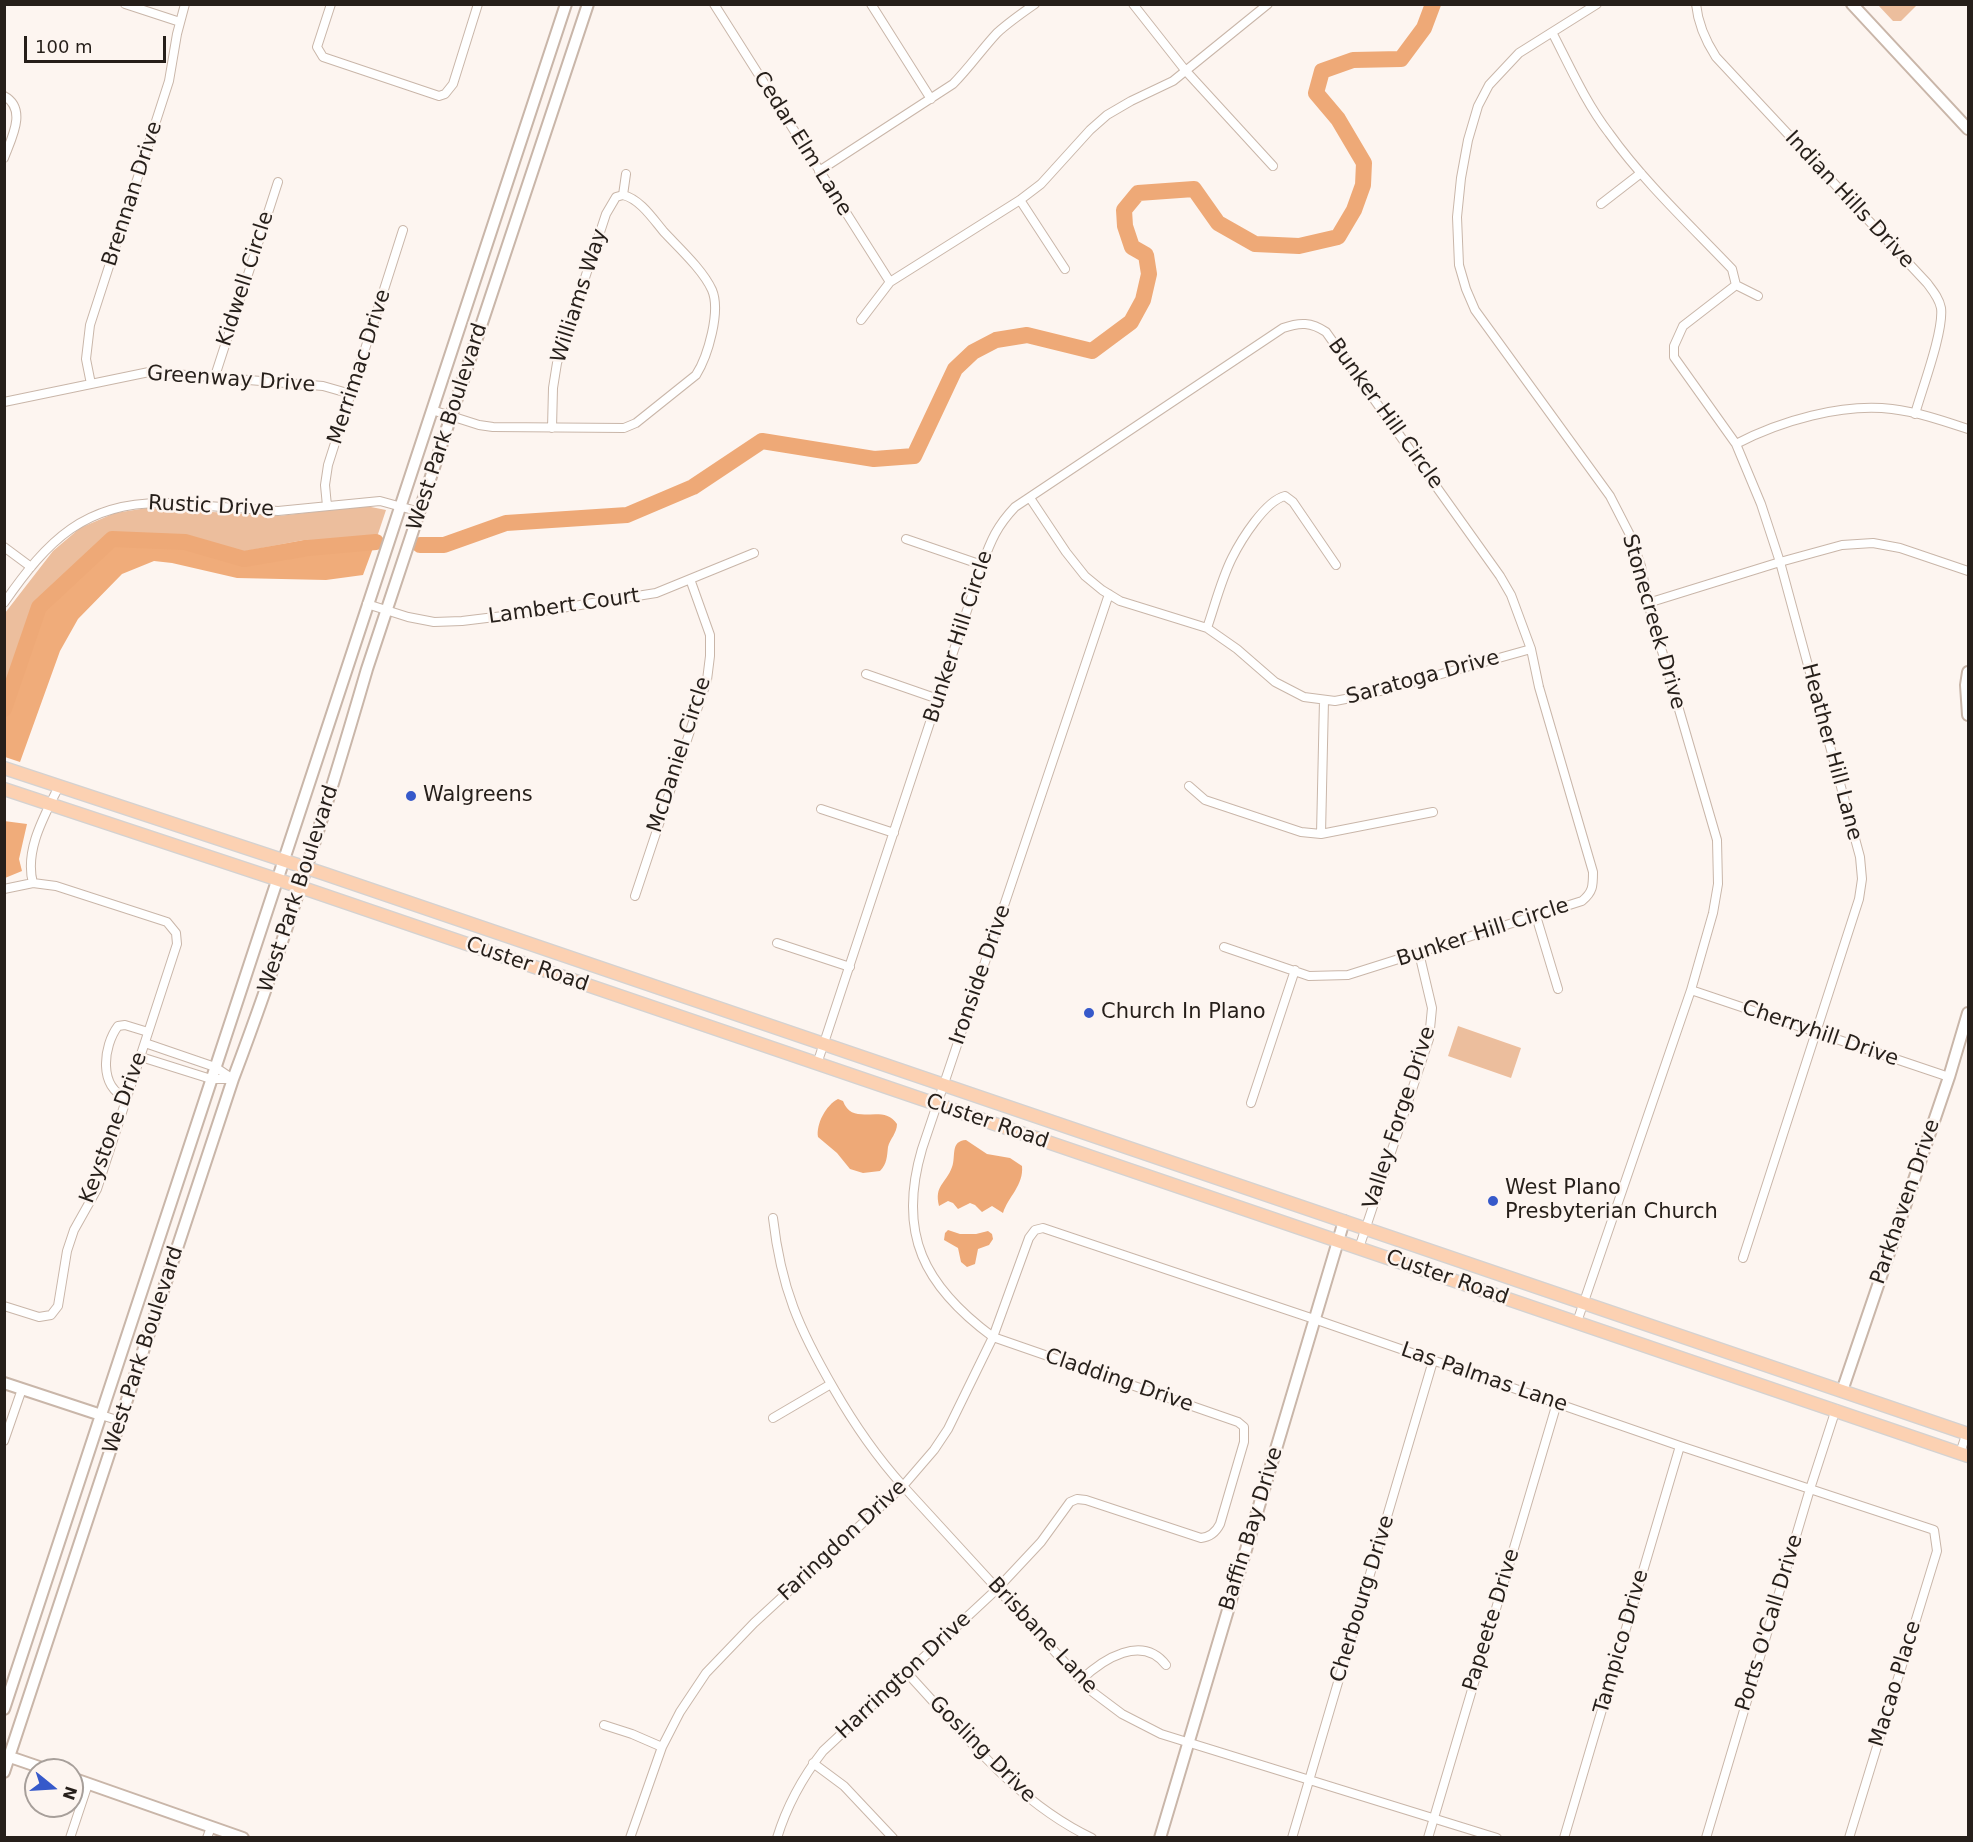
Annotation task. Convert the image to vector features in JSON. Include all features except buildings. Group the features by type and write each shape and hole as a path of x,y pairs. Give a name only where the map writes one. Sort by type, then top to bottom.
{"main road":[{"name":"West Park Boulevard","path":"4,1709 566,4"},
{"name":"West Park Boulevard","path":"4,1772 7,1756 233,1078 300,887 387,611 588,4"},
{"path":"1852,4 1968,129"},
{"path":"1968,672 1966,685 1968,715"},
{"path":"335,703 356,709"},
{"name":"Custer Road","path":"4,768 283,860 1968,1432"},
{"name":"Custer Road","path":"4,789 277,879 937,1106 1964,1454"},
{"name":"Parkhaven Drive","path":"1842,1391 1949,1077 1968,1013"},
{"name":"Baffin Bay Drive","path":"1160,1838 1344,1221"},
{"path":"149,1270 168,1276"},
{"path":"4,1383 101,1414"},
{"path":"1836,1409 1842,1391"},
{"path":"7,1756 24,1762"},
{"path":"84,1782 209,1832 243,1838"}],"street":[{"path":"125,4 180,22"},
{"name":"Brennan Drive","path":"91,384 86,359 90,325 169,81 185,4"},
{"path":"331,4 317,47 319,53 328,60 433,95 445,94 453,84 478,4"},
{"name":"Cedar Elm Lane","path":"714,4 890,282"},
{"path":"871,4 931,99"},
{"path":"1133,4 1185,70 1273,166"},
{"path":"861,320 890,282 1020,200 1041,183 1090,130 1107,116 1131,101 1165,85 1268,4"},
{"name":"Stonecreek Drive","path":"1577,1322 1691,990 1713,913 1718,884 1717,840 1648,603 1641,566 1629,533 1610,496 1475,310 1459,265 1457,217 1468,140 1478,106 1489,85 1520,53 1597,4"},
{"name":"Indian Hills Drive","path":"1696,4 1705,39 1716,57 1927,283 1938,298 1941,319 1915,414"},
{"path":"819,171 953,84 996,35 1031,6"},
{"path":"1553,34 1592,108 1609,134 1641,173 1732,269 1736,285 1758,296"},
{"path":"4,96 12,101 17,114 4,158"},
{"path":"1601,204 1641,173"},
{"path":"432,410 493,428 624,428 636,423 696,375 703,364 714,322 712,291 704,277 650,215 631,197 623,195 626,174"},
{"name":"Kidwell Circle","path":"215,376 278,182"},
{"name":"Williams Way","path":"552,428 553,388 557,363 606,214 615,197 623,195"},
{"path":"1020,200 1065,269"},
{"name":"Merrimac Drive","path":"327,506 326,475 403,230"},
{"name":"Heather Hill Lane","path":"1736,285 1683,326 1674,346 1674,357 1736,444 1761,504 1780,562 1860,857 1862,879 1859,899 1743,1258"},
{"name":"Bunker Hill Circle","path":"817,1064 992,536 1015,507 1283,328 1298,323 1307,323 1326,332 1500,576 1511,595 1531,649 1539,687 1593,872 1592,893 1582,901 1348,975 1309,976 1224,947"},
{"name":"Greenway Drive","path":"4,402 149,372 323,386 351,394"},
{"path":"1736,444 1758,433 1796,420 1833,412 1891,409 1968,429"},
{"path":"1207,628 1232,557 1258,517 1279,498 1285,496 1293,502 1336,565"},
{"name":"Saratoga Drive","path":"1030,498 1066,552 1085,576 1102,590 1120,601 1207,628 1237,649 1275,682 1304,697 1335,701 1366,695 1531,649"},
{"name":"Rustic Drive","path":"4,603 31,567 55,542 77,524 99,513 123,506 166,503 278,511 380,501 420,512"},
{"path":"906,539 982,565"},
{"path":"1648,603 1842,545 1873,543 1900,548 1968,571"},
{"path":"4,547 31,567"},
{"name":"Lambert Court","path":"367,604 434,622 462,621 656,593 754,553"},
{"name":"McDaniel Circle","path":"636,896 707,680 710,635 690,579"},
{"name":"Ironside Drive","path":"993,1337 962,1314 934,1281 924,1262 913,1225 913,1190 916,1171 937,1106 1109,594"},
{"path":"866,675 938,699"},
{"path":"1321,834 1324,700"},
{"path":"4,889 33,883 30,871 32,850 59,786"},
{"path":"1189,786 1205,800 1301,832 1321,834 1432,812"},
{"path":"821,809 894,833"},
{"name":"Keystone Drive","path":"4,1306 45,1317 51,1315 58,1306 74,1230 97,1189 177,944 176,933 167,922 56,885 33,883"},
{"path":"1536,916 1558,989"},
{"path":"777,943 850,967"},
{"name":"Valley Forge Drive","path":"1359,1248 1430,1039 1431,1002 1419,953"},
{"path":"1251,1103 1295,970"},
{"name":"Cherryhill Drive","path":"1691,990 1949,1077"},
{"path":"127,1098 116,1092 106,1070 105,1061 114,1031 118,1026 125,1025 148,1032"},
{"path":"145,1043 215,1066 233,1078"},
{"path":"141,1057 211,1079 233,1078"},
{"name":"Brisbane Lane","path":"773,1218 777,1254 796,1318 831,1384 879,1460 1090,1690 1122,1714 1161,1734 1497,1838"},
{"name":"Las Palmas Lane","path":"1035,1230 1052,1229 1680,1446 1934,1530"},
{"name":"Faringdon Drive","path":"630,1838 662,1747 696,1686 721,1656 754,1623 903,1486 922,1466 948,1429 993,1337 1026,1244 1035,1230"},
{"name":"Cladding Drive","path":"993,1337 1238,1422 1244,1427 1244,1442 1220,1524 1211,1535 1201,1538 1086,1500 1073,1500"},
{"name":"Cherbourg Drive","path":"1292,1838 1433,1360"},
{"path":"773,1418 831,1384"},
{"path":"4,1441 22,1389"},
{"name":"Papeete Drive","path":"1428,1838 1557,1403"},
{"name":"Ports O'Call Drive","path":"1706,1838 1836,1409"},
{"path":"101,1414 120,1420"},
{"path":"1964,1454 1968,1432"},
{"name":"Tampico Drive","path":"1564,1838 1680,1446"},
{"name":"Harrington Drive","path":"777,1838 788,1805 813,1763 847,1728 908,1674 997,1589 1034,1550 1062,1510 1073,1500"},
{"name":"Macao Place","path":"1849,1838 1937,1551 1938,1543 1934,1530"},
{"path":"1081,1680 1105,1660 1123,1653 1150,1652 1166,1665"},
{"name":"Gosling Drive","path":"908,1674 1020,1792 1050,1815 1092,1838"},
{"path":"604,1725 662,1747"},
{"path":"813,1763 844,1786 893,1838"},
{"path":"70,1838 88,1784"}],"shaded area":[{"path":"1878,5 1917,5 1901,21 1893,21"},
{"path":"366,506 386,510 376,540 304,540 241,552 194,539 38,606 5,706 5,613 53,551 80,528 115,513 147,508 278,516"},
{"path":"111,538 194,539 241,552 304,540 376,540 363,575 326,580 237,578 154,561 122,574 78,619 60,651 20,762 5,757 5,706 38,606"},
{"path":"4,821 27,824 19,859 22,871 5,878"},
{"path":"1458,1026 1521,1048 1511,1078 1448,1056"},
{"path":"838,1099 854,1113 884,1115 897,1124 888,1147 885,1163 880,1171 863,1173 850,1169 837,1153 818,1137 823,1115"},
{"path":"966,1140 987,1154 1010,1158 1022,1166 1021,1179 1003,1213 992,1206 982,1212 970,1203 958,1209 948,1201 939,1206 939,1189 950,1173 954,1150 958,1143"},
{"path":"948,1230 960,1234 988,1231 992,1234 993,1239 989,1245 978,1249 975,1264 967,1267 961,1262 958,1248 944,1240"}],"waterway":[{"path":"420,545 444,545 506,523 627,515 693,487 762,441 874,459 914,456 955,369 973,352 996,340 1027,335 1092,351 1131,322 1143,300 1149,274 1146,255 1132,247 1125,226 1124,210 1138,193 1194,189 1218,223 1255,244 1299,246 1338,237 1354,210 1363,185 1364,163 1338,119 1316,93 1322,71 1353,60 1401,59 1424,28 1433,4"},
{"path":"4,709 39,607 112,539 185,542 244,559 308,548 376,542"}],"place":[{"name":"Walgreens","path":"411,796"},
{"name":"Church In Plano","path":"1089,1013"},
{"name":"West Plano Presbyterian Church","path":"1493,1201"}]}
